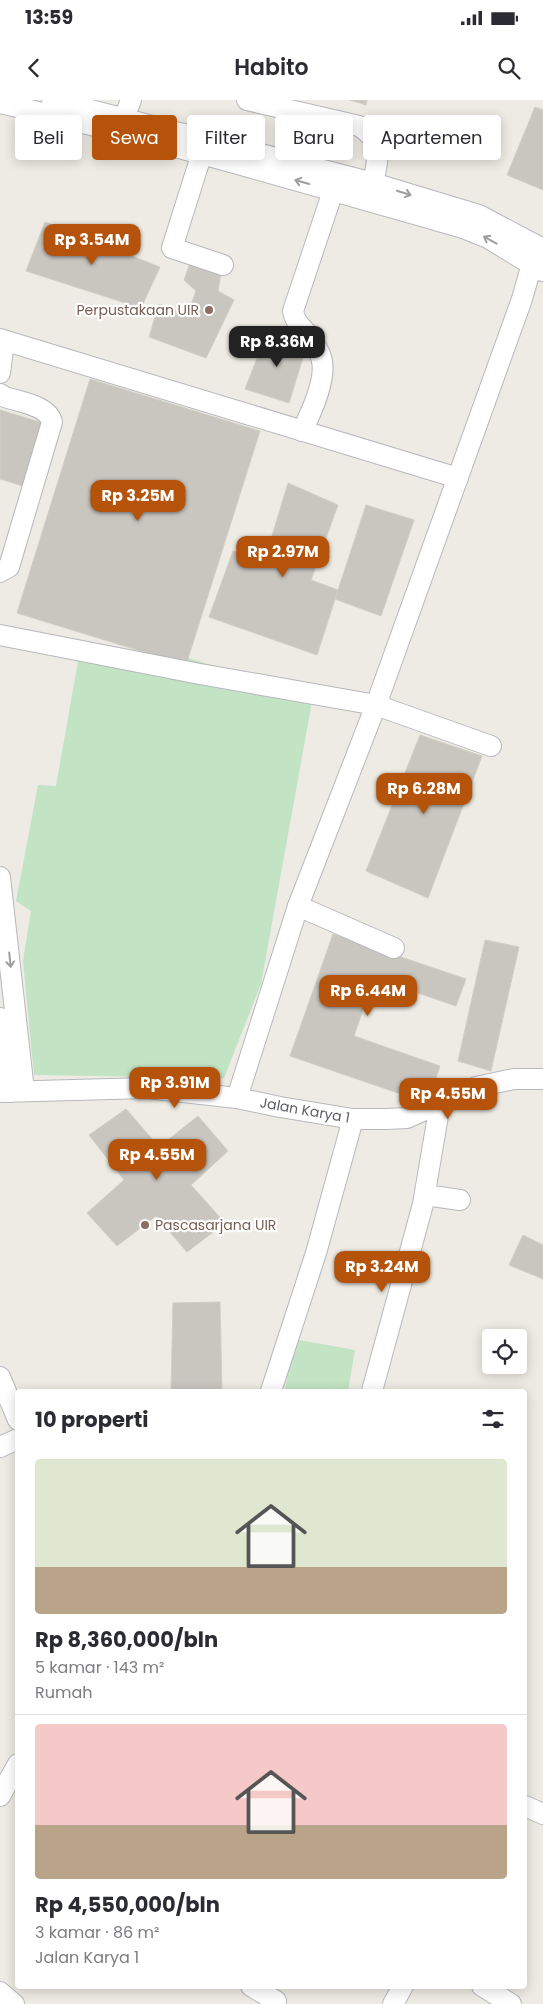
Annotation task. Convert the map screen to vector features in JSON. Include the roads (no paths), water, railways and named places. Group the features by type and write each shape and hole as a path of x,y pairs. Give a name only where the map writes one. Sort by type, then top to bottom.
{"street":[{"path":"52,100 112,115"},
{"path":"125,115 131,100"},
{"path":"247,100 359,126 370,133 376,146 378,159 373,183"},
{"path":"0,103 187,149"},
{"path":"177,132 373,183 479,215 540,247 537,269 458,478 376,705 298,906 237,1098"},
{"path":"200,160 172,248 223,265"},
{"path":"226,160 463,228 488,238 537,269"},
{"path":"302,432 313,408 322,374 321,357 310,337 294,318 293,310 333,191"},
{"path":"0,373 2,340 458,478"},
{"path":"0,394 45,410 51,416 52,422 9,567 0,572"},
{"path":"0,635 200,674 376,705 491,746"},
{"path":"0,877 11,1092"},
{"path":"298,906 394,948"},
{"path":"0,1018 11,1092"},
{"name":"Jalan Karya 1","path":"11,1092 128,1087 237,1098 280,1108 353,1119 407,1118 476,1087 514,1079 543,1080"},
{"path":"373,1389 424,1199 440,1104"},
{"path":"271,1389 316,1253 353,1119"},
{"path":"424,1199 460,1200"},
{"path":"0,1377 15,1413"},
{"path":"0,1447 15,1440"},
{"path":"0,1796 15,1769"},
{"path":"527,1807 543,1814"},
{"path":"258,1989 278,1997"},
{"path":"393,2004 400,1989"},
{"path":"487,1989 511,2004"},
{"path":"0,1992 14,2004"}],"place":[{"name":"Perpustakaan UIR","path":"209,310"},
{"name":"Pascasarjana UIR","path":"145,1225"}]}
